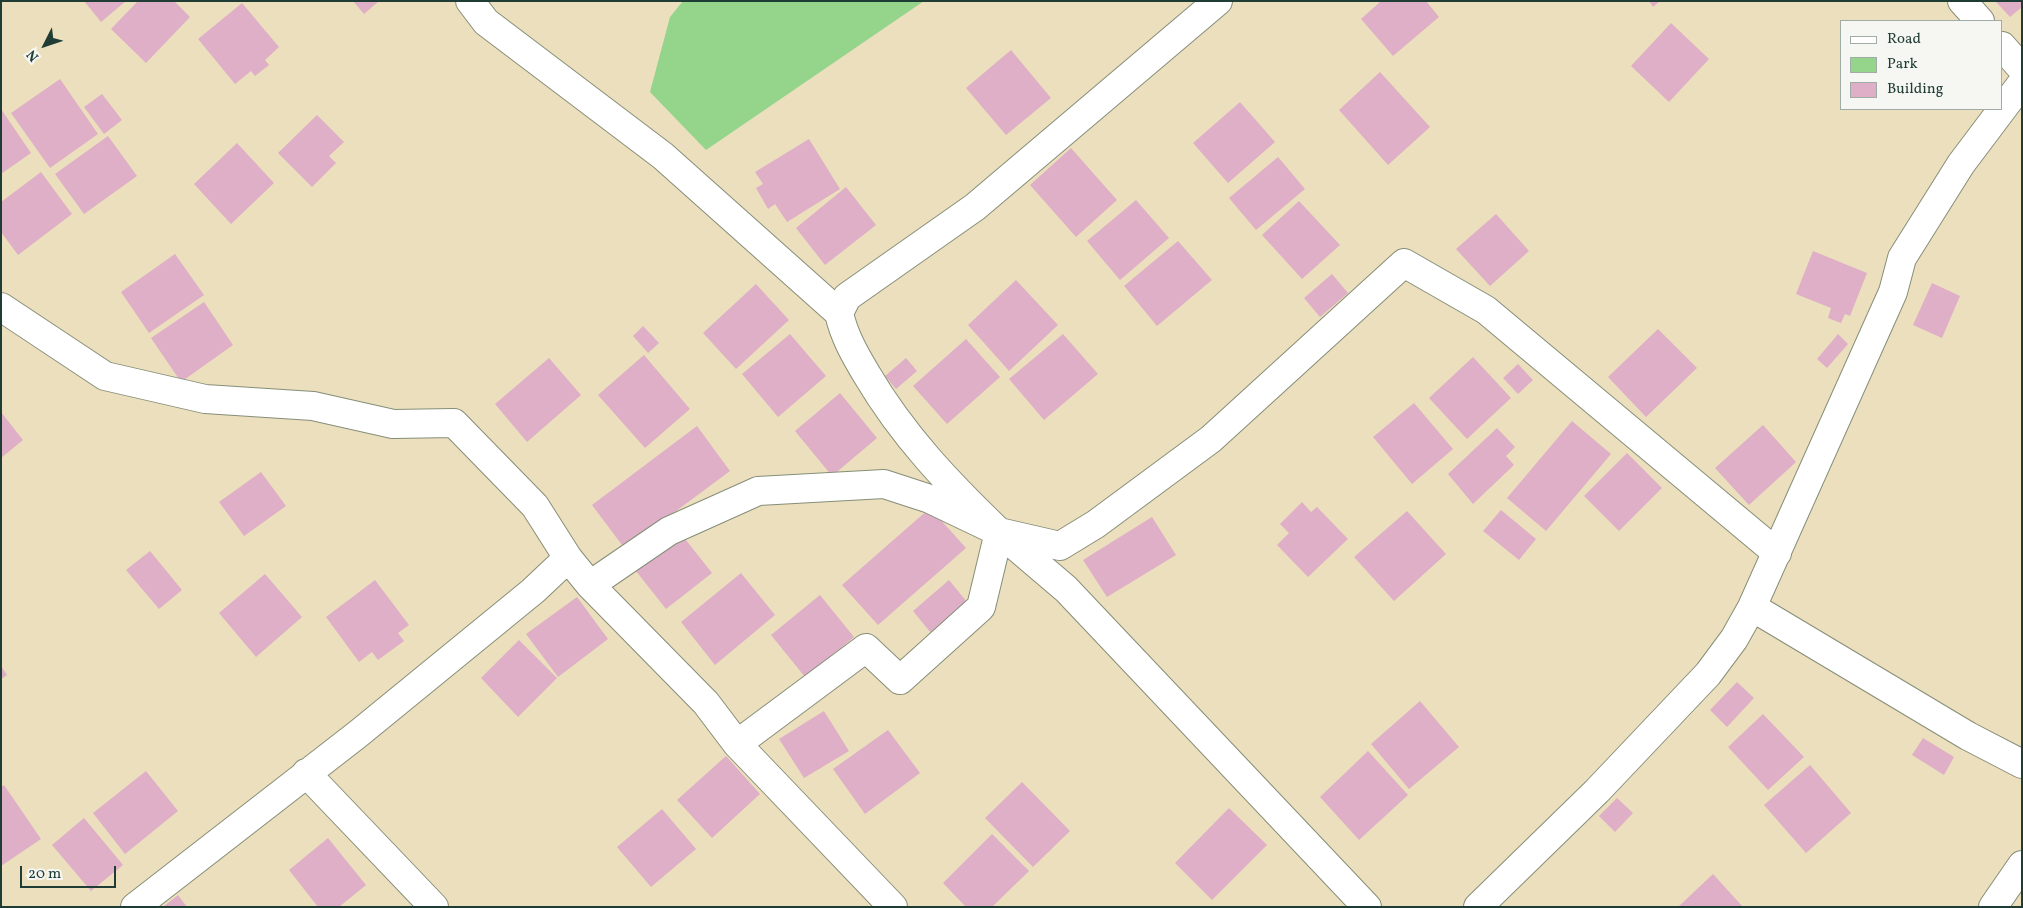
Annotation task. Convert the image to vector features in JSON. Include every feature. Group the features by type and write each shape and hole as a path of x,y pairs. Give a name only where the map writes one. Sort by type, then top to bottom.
{"street":[{"path":"470,1 486,22 663,156 839,313 843,332 885,405 928,460 954,489 999,532 1066,588 1367,907"},
{"path":"839,313 847,297 975,207 1218,1"},
{"path":"1962,1 1979,20"},
{"path":"2003,47 2022,69"},
{"path":"2003,108 2022,83"},
{"path":"1478,907 1597,791 1708,674 1734,639 1752,607 1894,292 1902,258 1961,164 2002,110"},
{"path":"590,585 668,531 758,492 884,484 930,499 999,532 1060,546 1096,524 1211,439 1404,263 1486,310 1777,552"},
{"path":"1,307 105,376 205,399 313,406 393,424 454,423 535,506 568,558 590,585 706,703 736,744 893,907"},
{"path":"736,744 866,648 900,680 981,607 999,532"},
{"path":"135,907 358,734 533,591 568,558"},
{"path":"1752,607 1968,736 2022,764"},
{"path":"306,773 434,907"},
{"path":"1993,907 2022,866"}],"green space":[{"path":"683,1 924,1 706,150 650,92 670,17"}],"building":[{"path":"84,1 126,1 101,22"},
{"path":"138,1 174,1 190,17 146,63 111,29"},
{"path":"353,1 379,1 364,14"},
{"path":"1381,1 1426,1 1439,17 1393,56 1361,19"},
{"path":"1649,1 1660,1 1653,7"},
{"path":"1995,1 2022,1 2022,7 2010,17"},
{"path":"242,3 279,47 265,60 269,65 255,76 251,71 235,84 198,39"},
{"path":"1671,23 1709,59 1669,102 1631,66"},
{"path":"1011,50 1051,98 1006,135 966,88"},
{"path":"1380,72 1430,127 1388,165 1339,110"},
{"path":"60,79 98,134 50,168 11,113"},
{"path":"102,94 122,120 104,134 84,107"},
{"path":"1240,102 1275,142 1228,183 1193,143"},
{"path":"1,109 31,153 1,174"},
{"path":"317,115 344,142 329,156 336,163 312,187 278,153"},
{"path":"108,136 137,176 84,214 55,174"},
{"path":"809,139 840,189 787,222 775,204 768,209 756,188 763,184 755,172"},
{"path":"237,143 274,183 231,224 194,184"},
{"path":"1071,148 1117,200 1076,237 1030,185"},
{"path":"1278,157 1305,189 1256,230 1229,198"},
{"path":"41,172 72,214 18,255 1,232 1,202"},
{"path":"846,187 876,225 825,265 796,228"},
{"path":"1136,200 1169,238 1120,280 1087,241"},
{"path":"1299,201 1340,245 1302,279 1262,235"},
{"path":"1496,214 1529,251 1490,286 1456,249"},
{"path":"1178,241 1212,280 1157,326 1124,286"},
{"path":"1813,251 1867,273 1850,316 1845,314 1841,323 1828,318 1831,308 1796,294"},
{"path":"175,254 204,295 149,333 121,292"},
{"path":"1332,274 1348,293 1320,317 1304,298"},
{"path":"1016,280 1058,325 1009,371 968,325"},
{"path":"1932,283 1960,296 1942,338 1913,325"},
{"path":"756,284 789,320 736,369 703,333"},
{"path":"204,302 233,345 181,382 151,338"},
{"path":"643,326 659,343 648,353 633,336"},
{"path":"1658,329 1697,368 1646,417 1608,377"},
{"path":"790,334 826,376 778,417 742,374"},
{"path":"1063,334 1098,374 1044,420 1009,379"},
{"path":"1838,334 1848,344 1827,368 1817,359"},
{"path":"966,339 1000,377 947,424 913,386"},
{"path":"644,355 690,409 645,448 598,395"},
{"path":"1473,357 1511,398 1467,439 1429,398"},
{"path":"549,358 581,395 527,442 495,404"},
{"path":"906,358 917,371 896,389 885,376"},
{"path":"1518,364 1533,380 1518,394 1503,378"},
{"path":"840,393 877,438 832,476 795,431"},
{"path":"1414,403 1453,449 1412,484 1373,437"},
{"path":"1,412 23,440 1,458"},
{"path":"1572,421 1611,454 1546,531 1507,498"},
{"path":"1763,425 1796,462 1749,505 1715,468"},
{"path":"697,426 730,471 625,549 592,505"},
{"path":"1497,428 1515,447 1506,456 1514,465 1473,504 1448,474"},
{"path":"1627,453 1662,488 1619,531 1584,496"},
{"path":"261,472 286,506 244,536 219,502"},
{"path":"1302,502 1311,512 1317,507 1348,539 1308,577 1277,545 1289,533 1280,524"},
{"path":"930,508 966,548 878,625 842,585"},
{"path":"1501,510 1536,539 1519,560 1483,531"},
{"path":"1407,511 1446,554 1394,601 1354,557"},
{"path":"1152,517 1176,555 1107,597 1083,560"},
{"path":"678,530 712,573 666,609 632,566"},
{"path":"150,551 182,590 159,609 126,570"},
{"path":"741,573 775,615 715,665 681,622"},
{"path":"265,574 302,617 256,657 219,613"},
{"path":"375,580 409,625 398,633 404,641 378,660 372,652 359,662 326,617"},
{"path":"949,580 972,608 935,638 913,611"},
{"path":"820,595 854,637 831,656 837,664 823,675 816,667 805,677 771,635"},
{"path":"577,597 608,639 558,677 526,634"},
{"path":"519,640 557,678 518,717 481,678"},
{"path":"1,666 7,675 1,679"},
{"path":"1737,682 1754,698 1727,727 1710,710"},
{"path":"1420,701 1459,747 1409,789 1371,744"},
{"path":"824,711 849,751 804,778 779,739"},
{"path":"1763,714 1804,757 1768,790 1728,747"},
{"path":"888,730 920,773 865,814 833,769"},
{"path":"1923,738 1954,757 1944,775 1912,755"},
{"path":"1368,751 1408,795 1359,840 1320,797"},
{"path":"726,756 760,794 712,838 677,800"},
{"path":"1810,765 1851,813 1806,853 1764,805"},
{"path":"146,771 178,811 125,854 93,813"},
{"path":"1022,782 1070,831 1033,867 985,818"},
{"path":"4,785 41,839 1,866 1,787"},
{"path":"1617,798 1633,813 1615,832 1599,816"},
{"path":"1229,808 1267,845 1212,900 1175,863"},
{"path":"662,809 696,849 651,887 617,847"},
{"path":"84,818 123,865 91,891 52,845"},
{"path":"992,834 1029,871 992,907 966,907 943,883"},
{"path":"328,838 366,885 339,907 318,907 289,870"},
{"path":"1713,874 1743,907 1678,907"},
{"path":"178,895 187,907 163,907"}]}
